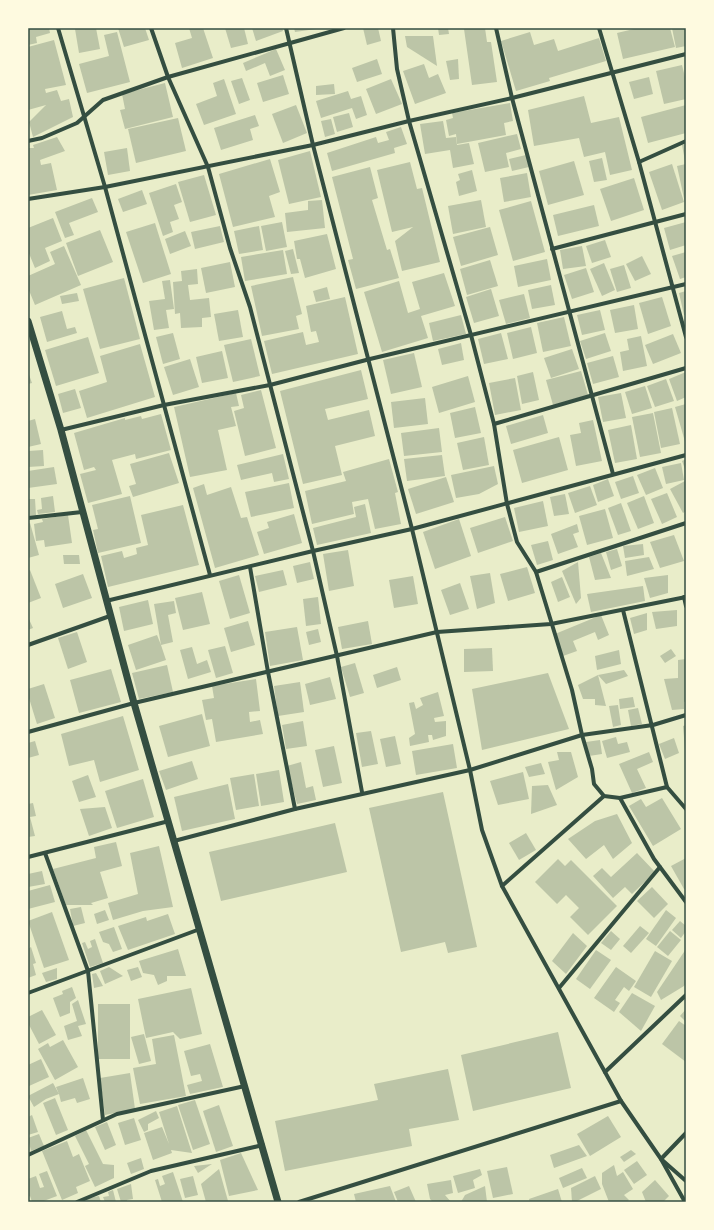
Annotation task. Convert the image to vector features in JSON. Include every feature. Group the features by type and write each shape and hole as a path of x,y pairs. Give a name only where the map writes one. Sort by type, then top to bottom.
{"street":[{"path":"58,28 106,187 210,576"},
{"path":"151,28 168,77 208,167 230,248 250,307 313,551 337,656 362,792"},
{"path":"286,28 314,146 370,359 412,529 470,770 482,830 502,886 621,1101 661,1159 685,1202"},
{"path":"28,140 42,138 77,123 103,100 168,77 344,28"},
{"path":"393,28 398,69 409,120 471,335 494,424 507,504 517,542 536,572 572,690 582,735 592,768 594,784 604,796 620,798 667,787"},
{"path":"496,28 512,98 613,474"},
{"path":"599,28 656,222 686,338"},
{"path":"28,199 106,187 314,146 409,120 512,98 686,54"},
{"path":"639,162 686,141"},
{"path":"552,249 686,214"},
{"path":"61,430 164,405 270,385 370,359 686,284"},
{"path":"28,321 61,430 134,703 246,1086 278,1202"},
{"path":"494,424 686,368"},
{"path":"106,601 313,551 412,529 686,455"},
{"path":"28,518 82,512"},
{"path":"536,572 686,523"},
{"path":"250,567 268,672 295,808"},
{"path":"28,732 134,703 437,632 551,624 685,597 686,606"},
{"path":"622,610 653,725 667,787 686,810"},
{"path":"28,645 110,616"},
{"path":"174,841 295,808 362,792 470,770 582,735 653,725 686,716"},
{"path":"502,886 604,796"},
{"path":"620,798 660,867 686,902"},
{"path":"28,858 168,821"},
{"path":"45,853 88,971 103,1120"},
{"path":"559,988 660,867"},
{"path":"28,993 200,930"},
{"path":"605,1072 686,995"},
{"path":"28,1155 116,1114 246,1086"},
{"path":"299,1202 621,1101"},
{"path":"661,1159 686,1133"},
{"path":"77,1202 151,1171 262,1145"},
{"path":"661,1159 686,1181"}],"building":[{"path":"28,28 49,28 50,33 36,37 37,43 28,45"},
{"path":"96,28 100,49 79,53 75,29"},
{"path":"118,28 145,28 149,40 124,47"},
{"path":"189,28 203,28 213,58 182,68 175,43 192,38"},
{"path":"225,28 244,28 248,44 231,48"},
{"path":"252,28 282,28 283,31 256,41"},
{"path":"294,28 316,28 316,29 295,32"},
{"path":"363,28 378,28 381,41 367,45"},
{"path":"438,28 448,28 449,34 439,35"},
{"path":"485,28 487,42 491,42 497,82 472,85 464,29"},
{"path":"638,28 670,28 675,47 623,59 617,33"},
{"path":"672,28 686,28 686,46 676,48"},
{"path":"117,32 130,82 87,93 79,64 109,56 104,35"},
{"path":"530,32 534,45 554,39 558,51 599,38 606,61 549,78 550,81 516,91 501,41"},
{"path":"405,36 433,36 437,66 407,47"},
{"path":"54,40 66,85 45,89 46,93 57,90 61,101 69,99 73,117 33,137 29,122 46,105 28,110 28,47"},
{"path":"276,49 285,70 270,76 265,63 246,71 243,63"},
{"path":"377,59 382,74 357,82 352,68"},
{"path":"458,59 459,79 450,80 446,61"},
{"path":"424,64 429,78 438,74 446,93 415,104 403,71"},
{"path":"682,65 686,81 686,99 664,104 656,71"},
{"path":"283,75 289,94 263,102 257,83"},
{"path":"649,77 653,94 634,99 629,82"},
{"path":"242,78 250,100 239,104 231,81"},
{"path":"224,79 236,114 204,125 196,104 217,96 213,83"},
{"path":"391,79 402,104 376,114 366,89"},
{"path":"165,83 173,117 125,129 120,110 125,109 122,94"},
{"path":"334,84 335,94 316,95 316,86"},
{"path":"348,91 351,99 361,96 367,115 356,119 352,108 321,118 316,101"},
{"path":"584,96 591,123 619,117 632,170 610,175 605,152 584,157 579,138 534,146 528,110"},
{"path":"510,103 513,121 504,123 506,135 457,144 456,134 449,136 446,120 453,118 452,113"},
{"path":"296,105 307,133 283,143 272,114"},
{"path":"686,105 686,133 648,143 641,117"},
{"path":"349,113 353,127 337,132 333,117"},
{"path":"255,115 259,126 250,129 253,140 221,150 214,128"},
{"path":"178,118 186,151 136,163 128,129"},
{"path":"331,119 335,134 325,137 321,121"},
{"path":"443,121 446,138 456,137 457,145 469,143 474,164 453,168 450,150 425,154 420,124"},
{"path":"401,127 407,144 394,148 395,153 332,171 327,153 376,137 378,143 389,140 386,132"},
{"path":"517,134 521,149 506,153 509,167 485,172 478,143"},
{"path":"57,137 65,151 40,160 41,165 51,163 57,190 28,195 28,148 34,148 33,145"},
{"path":"686,144 686,161 685,161 682,145"},
{"path":"127,148 130,171 108,175 104,152"},
{"path":"310,151 321,197 289,204 278,160"},
{"path":"526,155 529,167 512,171 509,159"},
{"path":"602,158 607,180 594,182 589,161"},
{"path":"270,159 280,192 269,196 275,217 233,227 219,174"},
{"path":"574,161 584,195 548,205 539,171"},
{"path":"410,162 417,189 422,188 440,262 402,271 395,241 413,227 392,232 377,170"},
{"path":"672,164 684,202 662,210 649,172"},
{"path":"686,164 686,203 685,203 677,166"},
{"path":"370,167 378,198 372,200 387,250 390,249 399,278 356,289 348,260 353,259 332,177"},
{"path":"472,170 477,191 459,196 456,182 460,180 458,174"},
{"path":"527,173 531,197 504,202 500,178"},
{"path":"204,175 216,215 190,222 178,182"},
{"path":"634,178 644,210 611,221 600,189"},
{"path":"176,184 182,202 174,205 179,219 170,222 173,232 163,236 149,193"},
{"path":"142,190 147,204 123,212 118,199"},
{"path":"92,198 98,212 69,223 74,235 65,238 55,212"},
{"path":"322,200 325,228 287,232 285,213 308,210 308,201"},
{"path":"481,200 486,227 453,234 448,206"},
{"path":"531,201 545,252 513,261 499,210"},
{"path":"594,205 599,226 558,236 553,215"},
{"path":"53,218 62,241 45,248 50,261 35,268 28,251 28,228"},
{"path":"282,222 287,247 266,251 261,226"},
{"path":"686,222 686,245 670,250 664,228"},
{"path":"155,223 171,274 143,283 126,232"},
{"path":"220,226 224,242 195,249 191,232"},
{"path":"259,226 263,250 239,254 234,231"},
{"path":"490,227 498,255 461,266 453,237"},
{"path":"100,230 113,262 78,276 66,243"},
{"path":"185,231 191,246 170,254 165,239"},
{"path":"327,234 336,269 305,278 300,259 297,259 294,241"},
{"path":"605,240 611,257 592,263 586,246"},
{"path":"64,246 81,285 35,305 28,288 28,276 55,264 50,252"},
{"path":"582,246 586,266 563,269 560,250"},
{"path":"293,249 299,273 291,274 285,251"},
{"path":"283,250 287,274 245,281 241,257"},
{"path":"686,252 686,277 680,279 672,256"},
{"path":"642,256 651,274 635,281 626,264"},
{"path":"547,259 551,280 518,287 514,266"},
{"path":"490,260 498,286 467,295 460,269"},
{"path":"230,262 235,287 206,293 201,268"},
{"path":"604,263 615,290 602,296 590,269"},
{"path":"624,265 631,288 617,292 610,269"},
{"path":"586,268 594,292 572,299 564,275"},
{"path":"197,269 198,284 188,285 190,300 209,298 211,317 202,318 202,327 181,328 180,313 175,314 173,282 182,281 181,271"},
{"path":"444,273 455,306 421,316 428,338 382,352 364,292 399,281 408,313 420,309 412,282"},
{"path":"293,277 302,314 296,316 299,329 262,336 251,286"},
{"path":"124,278 140,339 100,349 83,289"},
{"path":"170,280 174,309 166,310 169,328 154,330 149,301 165,299 162,281"},
{"path":"551,285 555,305 532,309 528,290"},
{"path":"327,287 330,299 316,302 313,291"},
{"path":"491,289 499,316 474,323 466,297"},
{"path":"686,291 686,315 684,315 679,293"},
{"path":"77,293 79,301 62,304 60,296"},
{"path":"524,294 530,318 506,324 499,300"},
{"path":"345,297 358,354 272,374 264,341 303,332 306,345 319,342 316,331 311,332 306,306"},
{"path":"662,297 671,326 648,334 639,303"},
{"path":"634,305 638,329 615,333 610,310"},
{"path":"238,310 243,337 219,341 214,314"},
{"path":"600,310 605,330 582,335 577,315"},
{"path":"62,311 67,329 75,327 77,333 47,342 40,317"},
{"path":"461,315 466,334 433,341 429,323"},
{"path":"564,317 571,346 543,352 537,323"},
{"path":"531,327 537,353 513,359 507,333"},
{"path":"173,333 180,359 163,364 156,337"},
{"path":"501,333 508,359 484,364 478,339"},
{"path":"605,333 611,351 586,359 580,341"},
{"path":"673,334 681,353 653,364 645,345"},
{"path":"641,336 647,366 623,371 620,352 629,350 627,339"},
{"path":"88,337 99,373 56,386 45,350"},
{"path":"251,339 260,376 233,382 224,345"},
{"path":"461,343 464,360 442,365 438,349"},
{"path":"140,344 155,397 87,418 79,391 107,382 100,356"},
{"path":"572,349 579,369 551,378 544,358"},
{"path":"222,351 228,378 202,383 196,357"},
{"path":"414,353 422,387 391,394 383,360"},
{"path":"613,356 619,377 593,384 587,363"},
{"path":"190,359 199,387 173,395 164,367"},
{"path":"361,370 368,399 325,409 328,420 369,410 375,436 335,446 342,475 303,484 280,391"},
{"path":"581,371 588,395 553,405 546,380"},
{"path":"28,372 32,383 28,384"},
{"path":"533,372 539,400 522,404 517,376"},
{"path":"686,372 686,397 677,401 669,379"},
{"path":"468,376 475,402 439,413 432,387"},
{"path":"515,378 521,410 495,415 489,383"},
{"path":"666,379 674,401 655,407 647,386"},
{"path":"645,386 652,408 632,414 625,392"},
{"path":"75,389 81,408 63,413 58,394"},
{"path":"261,390 276,448 245,456 234,411 244,408 241,395"},
{"path":"236,393 239,406 231,407 236,426 218,430 227,470 190,477 174,407"},
{"path":"621,393 626,418 603,422 598,397"},
{"path":"425,398 428,424 394,428 391,402"},
{"path":"686,404 686,445 675,407"},
{"path":"475,407 481,433 455,438 450,413"},
{"path":"672,408 680,444 661,448 654,412"},
{"path":"653,413 661,453 640,457 632,417"},
{"path":"161,414 171,450 136,459 135,454 112,460 122,494 88,503 80,474 96,470 94,467 84,470 74,433 125,418 125,420 141,416 142,419"},
{"path":"543,415 548,433 511,444 506,426"},
{"path":"35,419 41,444 28,447 28,421"},
{"path":"593,420 602,461 576,466 570,435 581,433 579,423"},
{"path":"631,425 637,459 615,463 608,430"},
{"path":"439,428 442,452 404,456 401,433"},
{"path":"484,437 489,465 463,470 457,443"},
{"path":"559,437 568,470 522,483 513,450"},
{"path":"43,450 44,466 28,467 28,451"},
{"path":"169,453 179,483 133,497 129,486 136,484 130,464"},
{"path":"283,454 289,479 274,482 272,473 241,480 237,465"},
{"path":"442,455 445,476 407,481 404,459"},
{"path":"389,459 398,492 395,493 401,524 375,529 368,499 352,502 354,514 312,524 305,491 346,481 343,472"},
{"path":"686,459 686,472 682,461"},
{"path":"681,463 684,480 666,484 662,467"},
{"path":"494,466 498,484 479,494 456,498 451,475"},
{"path":"54,467 57,484 28,488 28,471"},
{"path":"655,468 663,488 646,495 637,475"},
{"path":"633,476 639,493 621,499 615,482"},
{"path":"446,477 454,502 416,514 408,489"},
{"path":"608,479 614,496 598,502 593,485"},
{"path":"685,481 686,511 683,513 670,489"},
{"path":"289,483 294,508 251,517 245,492"},
{"path":"204,484 207,495 231,487 241,518 247,517 259,555 215,568 193,488"},
{"path":"590,486 597,505 575,513 568,493"},
{"path":"667,493 677,517 662,524 651,499"},
{"path":"565,494 569,514 554,516 550,497"},
{"path":"53,496 55,512 38,514 37,510 42,509 41,498"},
{"path":"130,496 141,543 98,553 93,530 98,529 92,505"},
{"path":"644,496 654,523 638,529 627,503"},
{"path":"28,499 35,499 36,515 28,516"},
{"path":"543,501 548,526 519,532 514,508"},
{"path":"621,503 631,531 618,535 608,508"},
{"path":"365,504 371,533 317,545 313,528 356,517 354,507"},
{"path":"183,505 199,565 108,587 101,556 122,551 124,558 137,554 136,548 148,545 141,515"},
{"path":"605,509 613,538 587,545 579,516"},
{"path":"294,514 302,543 264,554 257,532 269,528 267,522"},
{"path":"68,515 72,543 45,547 44,540 36,541 34,524 43,522 42,519"},
{"path":"505,517 513,541 478,553 470,528"},
{"path":"459,519 471,556 435,569 423,532"},
{"path":"30,523 39,555 28,558 28,524"},
{"path":"577,524 579,532 573,534 578,547 558,554 551,534"},
{"path":"674,535 684,561 660,568 650,542"},
{"path":"548,541 553,560 537,565 531,545"},
{"path":"643,544 644,555 625,558 623,546"},
{"path":"617,549 622,566 611,570 606,552"},
{"path":"348,550 354,586 329,591 323,554"},
{"path":"601,553 611,578 595,580 589,557"},
{"path":"63,555 79,555 80,564 64,564"},
{"path":"649,557 654,569 627,576 625,561"},
{"path":"310,562 314,579 297,583 293,566"},
{"path":"578,562 581,598 576,604 562,571"},
{"path":"527,567 535,593 508,601 500,574"},
{"path":"30,570 41,598 28,603 28,571"},
{"path":"283,570 287,585 259,592 255,576"},
{"path":"490,573 495,603 477,609 470,576"},
{"path":"83,574 92,598 63,608 55,584"},
{"path":"239,575 250,613 230,619 219,581"},
{"path":"668,575 668,593 650,598 644,578"},
{"path":"413,576 418,604 394,608 389,580"},
{"path":"562,577 570,597 558,602 551,582"},
{"path":"460,583 469,609 450,615 441,590"},
{"path":"643,586 645,601 591,612 587,594"},
{"path":"202,592 210,624 183,630 175,598"},
{"path":"318,597 321,624 306,626 303,599"},
{"path":"148,600 153,624 124,631 119,607"},
{"path":"174,601 176,613 168,615 173,642 161,645 154,604"},
{"path":"677,610 677,626 656,629 652,612"},
{"path":"647,613 647,630 634,634 630,618"},
{"path":"601,615 609,635 598,640 595,632 573,641 577,651 563,656 555,634"},
{"path":"28,617 33,628 28,630"},
{"path":"248,621 255,645 231,652 224,628"},
{"path":"368,621 372,644 342,649 338,627"},
{"path":"297,627 303,660 270,666 265,632"},
{"path":"318,629 321,642 309,645 306,632"},
{"path":"77,632 87,662 68,669 58,638"},
{"path":"157,635 166,660 136,670 128,645"},
{"path":"225,646 233,673 216,678 208,650"},
{"path":"192,647 197,664 207,660 211,672 188,679 180,650"},
{"path":"492,648 493,671 464,672 464,649"},
{"path":"671,649 676,656 665,663 660,656"},
{"path":"619,650 621,664 597,670 595,656"},
{"path":"686,659 686,701 684,702 684,709 672,710 664,679 678,678 678,660"},
{"path":"355,663 364,693 350,697 341,667"},
{"path":"167,665 173,692 139,699 132,673"},
{"path":"397,667 401,680 377,688 373,675"},
{"path":"111,669 121,702 79,713 70,680"},
{"path":"624,670 628,676 606,684 598,675"},
{"path":"548,673 569,729 482,750 472,689"},
{"path":"598,675 606,706 595,705 595,699 583,699 578,685"},
{"path":"330,677 336,699 310,705 305,684"},
{"path":"256,679 260,711 249,712 250,722 260,720 263,734 216,742 212,719 206,720 202,700 214,698 212,686"},
{"path":"300,682 304,712 278,716 274,686"},
{"path":"44,684 55,718 37,724 28,695 28,689"},
{"path":"438,692 444,716 434,718 435,722 446,721 446,736 433,740 432,735 428,735 429,742 410,746 409,738 415,734 409,703 414,702 416,709 423,705 420,698"},
{"path":"633,697 635,707 620,709 619,699"},
{"path":"618,705 621,725 613,727 609,706"},
{"path":"638,708 642,724 631,726 628,710"},
{"path":"202,714 210,746 168,757 159,726"},
{"path":"123,716 139,770 100,782 94,760 69,766 61,734"},
{"path":"303,721 307,746 286,749 282,725"},
{"path":"686,725 686,749 685,749 683,726"},
{"path":"371,731 378,764 362,767 356,733"},
{"path":"395,736 401,764 386,767 380,739"},
{"path":"616,737 618,744 627,742 630,752 607,758 602,741"},
{"path":"674,738 679,753 665,759 659,744"},
{"path":"600,740 602,754 589,756 586,742"},
{"path":"35,741 39,755 28,758 28,743"},
{"path":"453,744 457,768 416,775 412,751"},
{"path":"334,746 342,783 323,787 315,750"},
{"path":"557,752 571,752 578,777 556,790 548,762 559,760"},
{"path":"649,752 653,762 637,769 646,788 632,793 619,764"},
{"path":"192,761 198,779 166,790 159,771"},
{"path":"301,762 306,788 313,786 316,800 297,804 287,766"},
{"path":"541,763 545,774 529,777 525,767"},
{"path":"279,770 284,802 261,806 256,774"},
{"path":"523,772 529,799 498,805 490,781"},
{"path":"254,774 259,806 236,810 230,778"},
{"path":"88,775 96,797 79,802 72,781"},
{"path":"143,779 154,817 117,828 105,791"},
{"path":"228,784 235,819 182,831 174,797"},
{"path":"548,785 557,805 531,814 532,786"},
{"path":"443,792 477,947 448,953 445,942 401,952 369,808"},
{"path":"662,798 681,829 653,846 629,806 641,799 646,807"},
{"path":"33,803 36,816 30,817 35,836 28,837 28,804"},
{"path":"105,807 112,828 89,836 80,809"},
{"path":"617,814 632,843 613,859 604,845 586,859 568,839 595,821"},
{"path":"335,823 347,872 221,901 209,852"},
{"path":"526,833 536,850 519,860 509,843"},
{"path":"116,842 122,866 100,872 108,898 91,903 93,905 66,905 53,869 96,858 94,847"},
{"path":"159,846 173,907 143,911 113,920 108,903 138,894 130,853"},
{"path":"637,853 655,872 632,894 625,887 613,898 593,876 602,868 611,877"},
{"path":"686,858 686,889 684,889 671,866"},
{"path":"558,859 565,866 571,860 617,906 588,935 570,917 579,908 566,895 557,904 535,882"},
{"path":"42,871 45,884 28,887 28,874"},
{"path":"50,885 55,902 28,909 28,891"},
{"path":"652,887 668,904 654,918 637,901"},
{"path":"81,907 85,923 73,926 70,909"},
{"path":"105,910 109,920 97,924 94,914"},
{"path":"666,910 676,918 656,946 646,939"},
{"path":"52,912 69,960 44,968 28,921"},
{"path":"168,914 175,934 128,950 118,926 146,917 147,921"},
{"path":"680,921 686,926 686,931 681,938 672,930"},
{"path":"640,926 649,933 631,953 623,946"},
{"path":"114,927 122,949 113,952 109,944 103,942 99,932"},
{"path":"611,931 620,939 611,950 601,943"},
{"path":"670,931 681,940 668,956 657,947"},
{"path":"573,933 587,946 566,974 552,961"},
{"path":"95,939 103,963 90,967 82,943 85,942 88,949 92,947 90,941"},
{"path":"31,947 36,963 33,964 36,975 28,978 28,949"},
{"path":"178,949 186,976 167,976 167,981 158,985 154,975 143,973 139,961"},
{"path":"686,949 686,983 684,986 661,1000 657,992"},
{"path":"596,950 611,960 590,989 576,979"},
{"path":"655,951 672,961 651,997 634,987"},
{"path":"109,967 123,976 105,984 100,971"},
{"path":"138,967 142,977 131,981 127,970"},
{"path":"616,967 636,981 629,991 624,987 615,1000 620,1003 614,1012 594,998"},
{"path":"57,968 57,979 46,982 42,973"},
{"path":"96,973 103,986 94,988 92,974"},
{"path":"72,987 76,998 70,1002 70,1013 60,1017 53,998 63,994 62,991"},
{"path":"191,988 202,1034 180,1039 173,1032 146,1038 138,999"},
{"path":"632,993 655,1006 641,1031 619,1012"},
{"path":"78,1000 86,1024 78,1026 82,1036 68,1040 64,1026 77,1021 72,1004"},
{"path":"98,1004 130,1004 130,1059 98,1059"},
{"path":"686,1009 686,1022 680,1016"},
{"path":"42,1010 56,1035 39,1044 28,1023 28,1017"},
{"path":"679,1021 686,1026 686,1062 662,1044"},
{"path":"558,1032 571,1088 473,1111 461,1055"},
{"path":"144,1034 151,1061 139,1064 131,1037"},
{"path":"174,1035 186,1096 140,1104 133,1068 156,1064 152,1039"},
{"path":"63,1040 78,1067 55,1080 38,1049 48,1043 50,1047"},
{"path":"210,1044 223,1087 190,1094 187,1085 202,1081 200,1074 191,1076 184,1051"},
{"path":"41,1059 49,1077 29,1086 28,1065"},
{"path":"448,1069 459,1120 409,1129 412,1146 285,1171 275,1121 378,1100 374,1084"},
{"path":"130,1073 135,1109 105,1115 100,1078"},
{"path":"83,1078 90,1099 77,1103 75,1098 61,1102 56,1087"},
{"path":"53,1083 59,1094 46,1099 34,1107 28,1096"},
{"path":"55,1098 68,1130 56,1135 43,1103"},
{"path":"195,1100 210,1144 193,1150 178,1105"},
{"path":"219,1105 233,1146 216,1152 203,1111"},
{"path":"177,1106 192,1153 171,1150 172,1153 153,1160 144,1133 162,1127 169,1144 159,1112"},
{"path":"156,1111 159,1118 148,1124 148,1130 144,1132 138,1120"},
{"path":"32,1115 38,1132 28,1135 28,1117"},
{"path":"608,1116 621,1137 590,1156 577,1134"},
{"path":"134,1118 141,1140 125,1145 118,1123"},
{"path":"107,1122 116,1145 105,1150 95,1127"},
{"path":"86,1130 103,1164 114,1165 114,1178 95,1187 85,1166 89,1164 75,1136"},
{"path":"39,1134 44,1146 31,1151 28,1138"},
{"path":"67,1141 73,1157 79,1154 90,1181 76,1187 78,1193 62,1200 42,1151"},
{"path":"579,1145 587,1156 554,1168 550,1155"},
{"path":"631,1150 636,1154 624,1162 620,1157"},
{"path":"241,1153 258,1190 229,1196 220,1160"},
{"path":"141,1158 144,1169 131,1174 127,1163"},
{"path":"637,1161 647,1175 634,1184 624,1170"},
{"path":"212,1164 198,1173 194,1166"},
{"path":"614,1165 617,1176 623,1172 633,1189 624,1195 629,1200 627,1202 609,1202 602,1184 602,1173"},
{"path":"507,1167 513,1194 493,1198 487,1171"},
{"path":"582,1168 587,1178 563,1188 559,1178"},
{"path":"219,1169 228,1201 206,1202 201,1184"},
{"path":"480,1169 482,1175 473,1180 475,1188 458,1193 453,1176"},
{"path":"47,1171 57,1196 41,1202 32,1202 30,1196 28,1197 28,1179 36,1176 40,1188 44,1187 39,1174"},
{"path":"173,1172 183,1202 162,1202 155,1180 158,1179 160,1186 165,1184 162,1176"},
{"path":"193,1176 198,1195 185,1198 180,1179"},
{"path":"595,1176 601,1189 575,1202 572,1202 571,1188"},
{"path":"451,1180 453,1193 445,1195 451,1202 433,1202 430,1199 427,1184"},
{"path":"655,1180 669,1196 663,1202 646,1202 642,1192"},
{"path":"131,1184 133,1199 127,1200 127,1202 121,1202 117,1189"},
{"path":"390,1186 396,1202 356,1202 354,1194"},
{"path":"409,1186 416,1202 398,1202 394,1192"},
{"path":"485,1186 487,1202 461,1202 465,1195"},
{"path":"558,1189 562,1202 530,1202 529,1199"},
{"path":"113,1190 116,1202 105,1202 103,1197 109,1196 108,1192"},
{"path":"99,1196 101,1202 75,1202 75,1201"}]}
